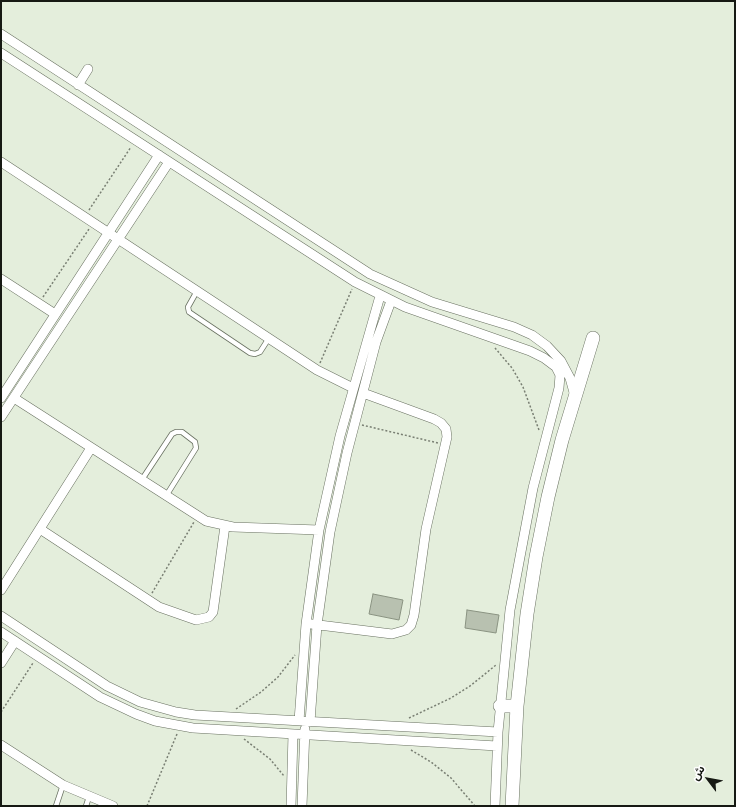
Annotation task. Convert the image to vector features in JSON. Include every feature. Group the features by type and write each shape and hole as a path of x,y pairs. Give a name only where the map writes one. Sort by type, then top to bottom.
{"street":[{"path":"1,34 370,274 432,302 514,327 536,337 548,346 560,361 570,378 575,397"},
{"path":"1,52 355,282 390,301 530,351 544,358 556,367 560,375 559,388 543,450 520,553 505,657 497,746 495,806"},
{"path":"78,85 88,69"},
{"path":"1,398 159,155"},
{"path":"1,162 317,370 352,391 441,423 446,429 447,437 426,529 414,614 411,625 401,633 392,634 306,624"},
{"path":"2,413 169,162"},
{"path":"1,279 55,314"},
{"path":"302,806 304,640 319,530 335,456 352,391 380,296"},
{"path":"304,722 330,532 362,395 376,342 390,301"},
{"path":"512,806 517,706 527,614 538,549 553,475 593,338"},
{"path":"10,384 16,394 91,448 197,517 225,526 319,530"},
{"path":"1,590 91,448"},
{"path":"40,529 160,607 184,617 196,620 209,617 214,612 225,526"},
{"path":"1,616 123,695 152,706 176,712 222,717 498,732"},
{"path":"2,636 15,641 118,706 155,721 180,726 497,746"},
{"path":"1,663 15,641"},
{"path":"500,706 517,706"},
{"path":"291,806 293,734"},
{"path":"1,745 87,802 114,806"}],"lane":[{"path":"197,291 188,306 188,312 223,336 252,354 260,352 269,338"},
{"path":"141,481 172,434 182,432 195,442 196,448 165,496"},
{"path":"56,806 63,785"}],"path":[{"path":"84,216 136,140"},
{"path":"39,303 93,222"},
{"path":"317,370 355,282"},
{"path":"483,335 507,362 523,387 532,408 543,450"},
{"path":"355,423 445,445"},
{"path":"148,600 197,517"},
{"path":"222,717 243,706 267,687 292,659 304,640"},
{"path":"1,712 37,656"},
{"path":"389,726 410,718 450,698 470,686 505,657"},
{"path":"147,806 180,726"},
{"path":"241,737 270,759 291,788"},
{"path":"410,749 432,762 451,778 475,806"}],"building":[{"path":"373,594 403,600 399,620 369,614"},
{"path":"467,610 499,615 496,633 465,628"}]}
